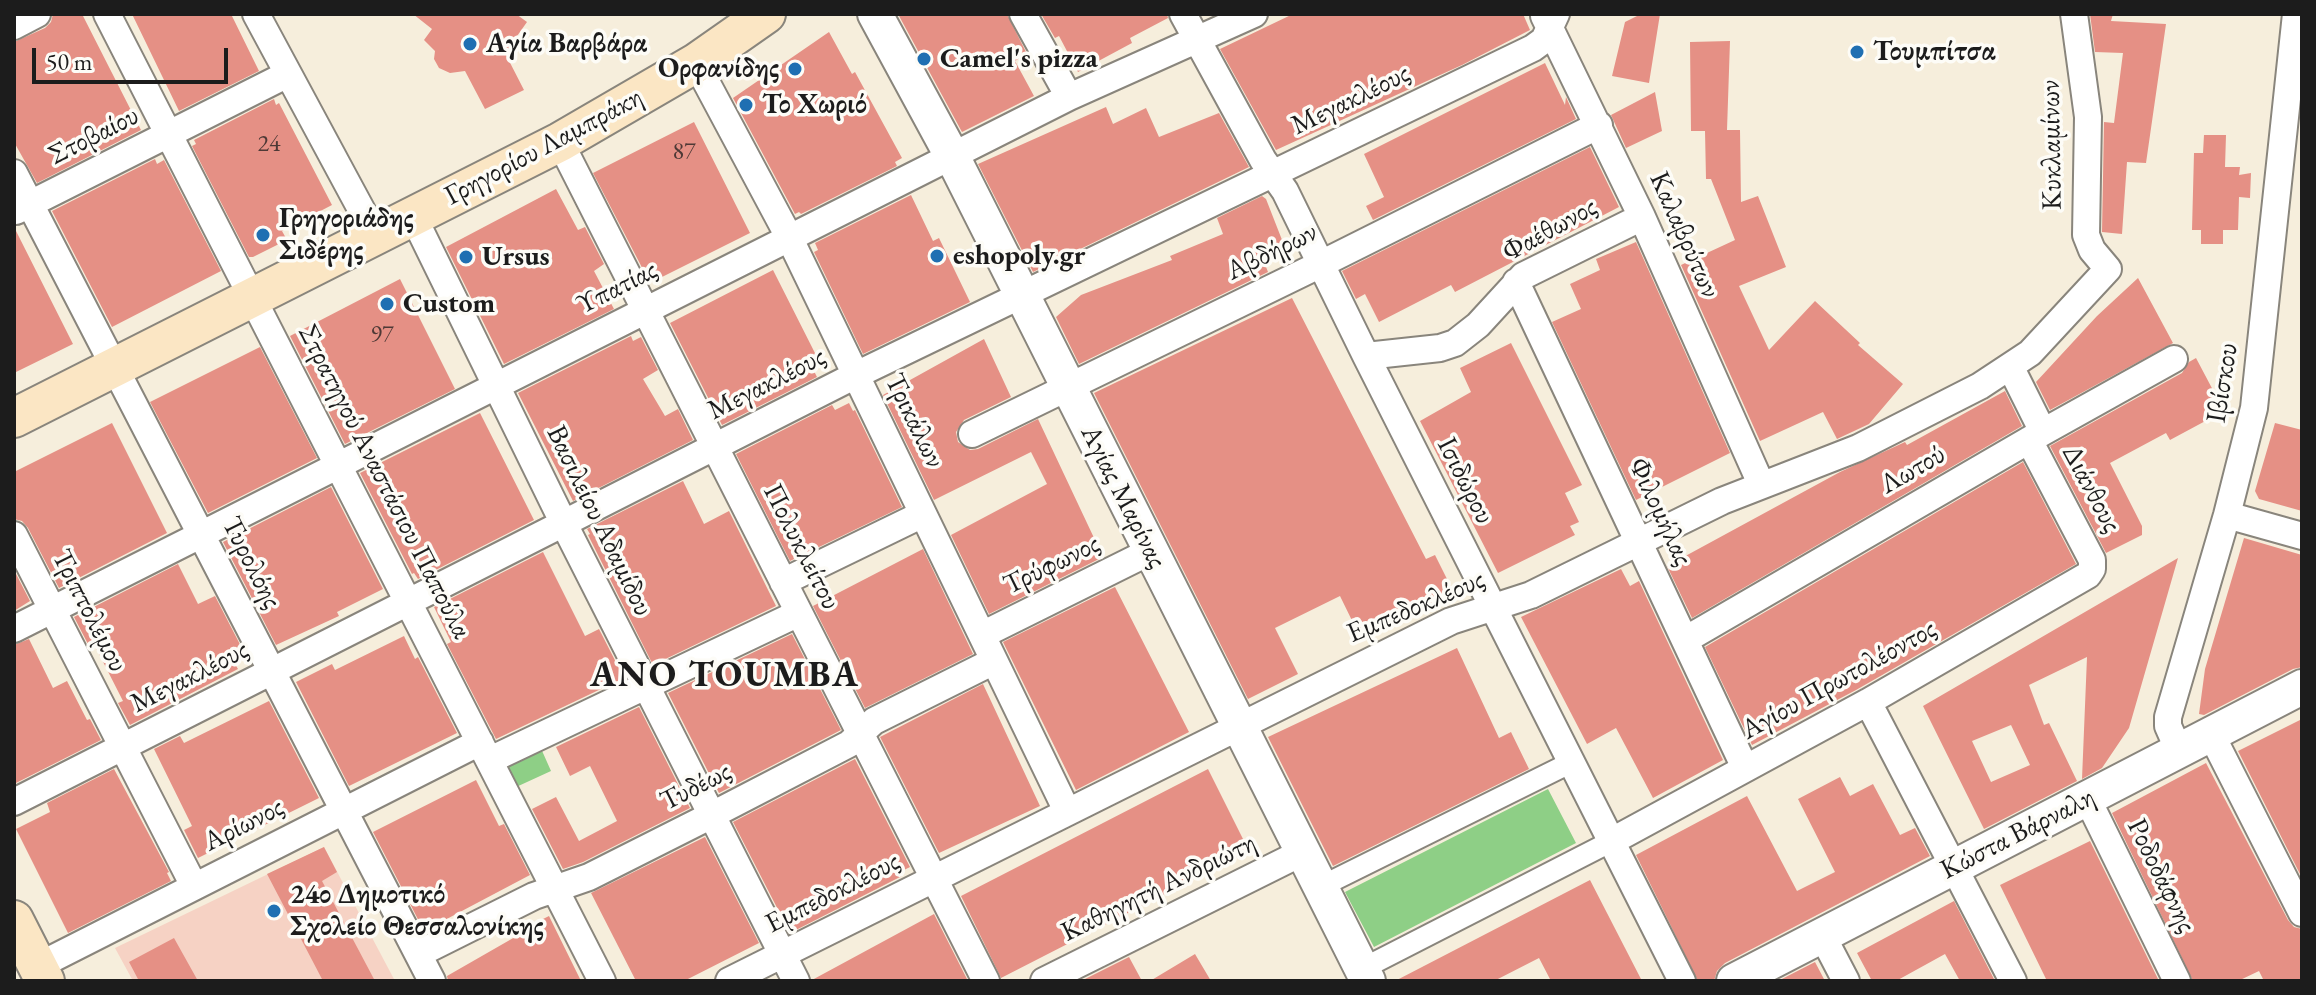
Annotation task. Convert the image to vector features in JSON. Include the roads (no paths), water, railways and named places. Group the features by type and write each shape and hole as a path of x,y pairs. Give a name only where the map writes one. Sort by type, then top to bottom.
{"main road":[{"name":"Γρηγορίου Λαμπράκη","path":"14,418 560,142 696,63 766,14"},
{"path":"15,924 42,973"}],"street":[{"path":"14,26 37,14"},
{"name":"Στρατηγού Αναστάσιου Παπούλα","path":"107,14 602,981"},
{"path":"256,14 375,235"},
{"name":"Αγίας Μαρίνας","path":"875,14 952,156 1365,975"},
{"path":"1023,14 1069,97"},
{"name":"Ισιδώρου","path":"1183,14 1285,191 1682,981"},
{"name":"Υπατίας","path":"14,629 1069,97 1254,14"},
{"name":"Κυκλαμίνων","path":"2074,14 2088,117 2086,235 2092,250 2108,269"},
{"name":"Ιβίσκου","path":"2179,751 2168,726 2168,717 2227,515 2254,408 2296,14"},
{"name":"Καλαβρύτων","path":"1550,19 1761,484"},
{"name":"Μεγακλέους","path":"14,802 1021,293 1533,48 1544,40 1550,19"},
{"name":"Τρικάλων","path":"696,63 789,237 1067,811"},
{"name":"Στοβαίου","path":"22,208 288,74"},
{"name":"Αβδήρων","path":"972,434 1599,125"},
{"name":"Πολυκλείτου","path":"560,142 986,981"},
{"name":"Τυρολόης","path":"14,173 22,208 114,369 432,981"},
{"name":"Βασιλείου Αδαμίδου","path":"413,216 564,524 796,981"},
{"name":"Φαέθωνος","path":"1366,356 1440,348 1455,343 1478,325 1516,282 1642,217"},
{"name":"Εμπεδοκλέους","path":"729,981 1451,621 1531,595 1761,484 1858,448 2011,368 2052,332 2108,269"},
{"name":"Φιλομήλας","path":"1516,282 1745,768"},
{"name":"Λωτού","path":"1685,640 2174,359"},
{"name":"Διάνθους","path":"2011,368 2036,436 2090,557 2092,569"},
{"path":"783,582 923,514"},
{"path":"2227,515 2302,536"},
{"name":"Τριπτολέμου","path":"14,535 194,886"},
{"name":"Τρύφωνος","path":"982,635 1151,551"},
{"name":"Αγίου Πρωτολέοντος","path":"1612,841 1868,702 2082,579 2092,569"},
{"name":"Αρίωνος","path":"42,973 194,886 343,810 646,686 799,613"},
{"name":"Τυδέως","path":"418,954 534,896 589,877 712,815 849,744 874,721 994,661"},
{"name":"Κώστα Βάρναλη","path":"1734,981 2302,687"},
{"path":"1868,702 2013,981"},
{"path":"2211,734 2302,913"},
{"path":"1320,887 1572,762"},
{"name":"Ροδοδάφνης","path":"2087,798 2177,981"},
{"path":"1365,975 1612,841"},
{"name":"Καθηγητή Ανδριώτη","path":"1044,981 1303,852"},
{"path":"1822,935 1846,981"}],"place":[{"name":"Αγία Βαρβάρα","path":"470,44"},
{"name":"Τουμπίτσα","path":"1857,52"},
{"name":"Camel's pizza","path":"924,59"},
{"name":"Ορφανίδης","path":"795,69"},
{"name":"Το Χωριό","path":"746,105"},
{"name":"Γρηγοριάδης Σιδέρης","path":"263,235"},
{"name":"eshopoly.gr","path":"937,256"},
{"name":"Ursus","path":"466,257"},
{"name":"Custom","path":"387,304"},
{"name":"24ο Δημοτικό Σχολείο Θεσσαλονίκης","path":"274,911"}],"district":[{"name":"ANO TOUMBA","path":"725,676"}]}
